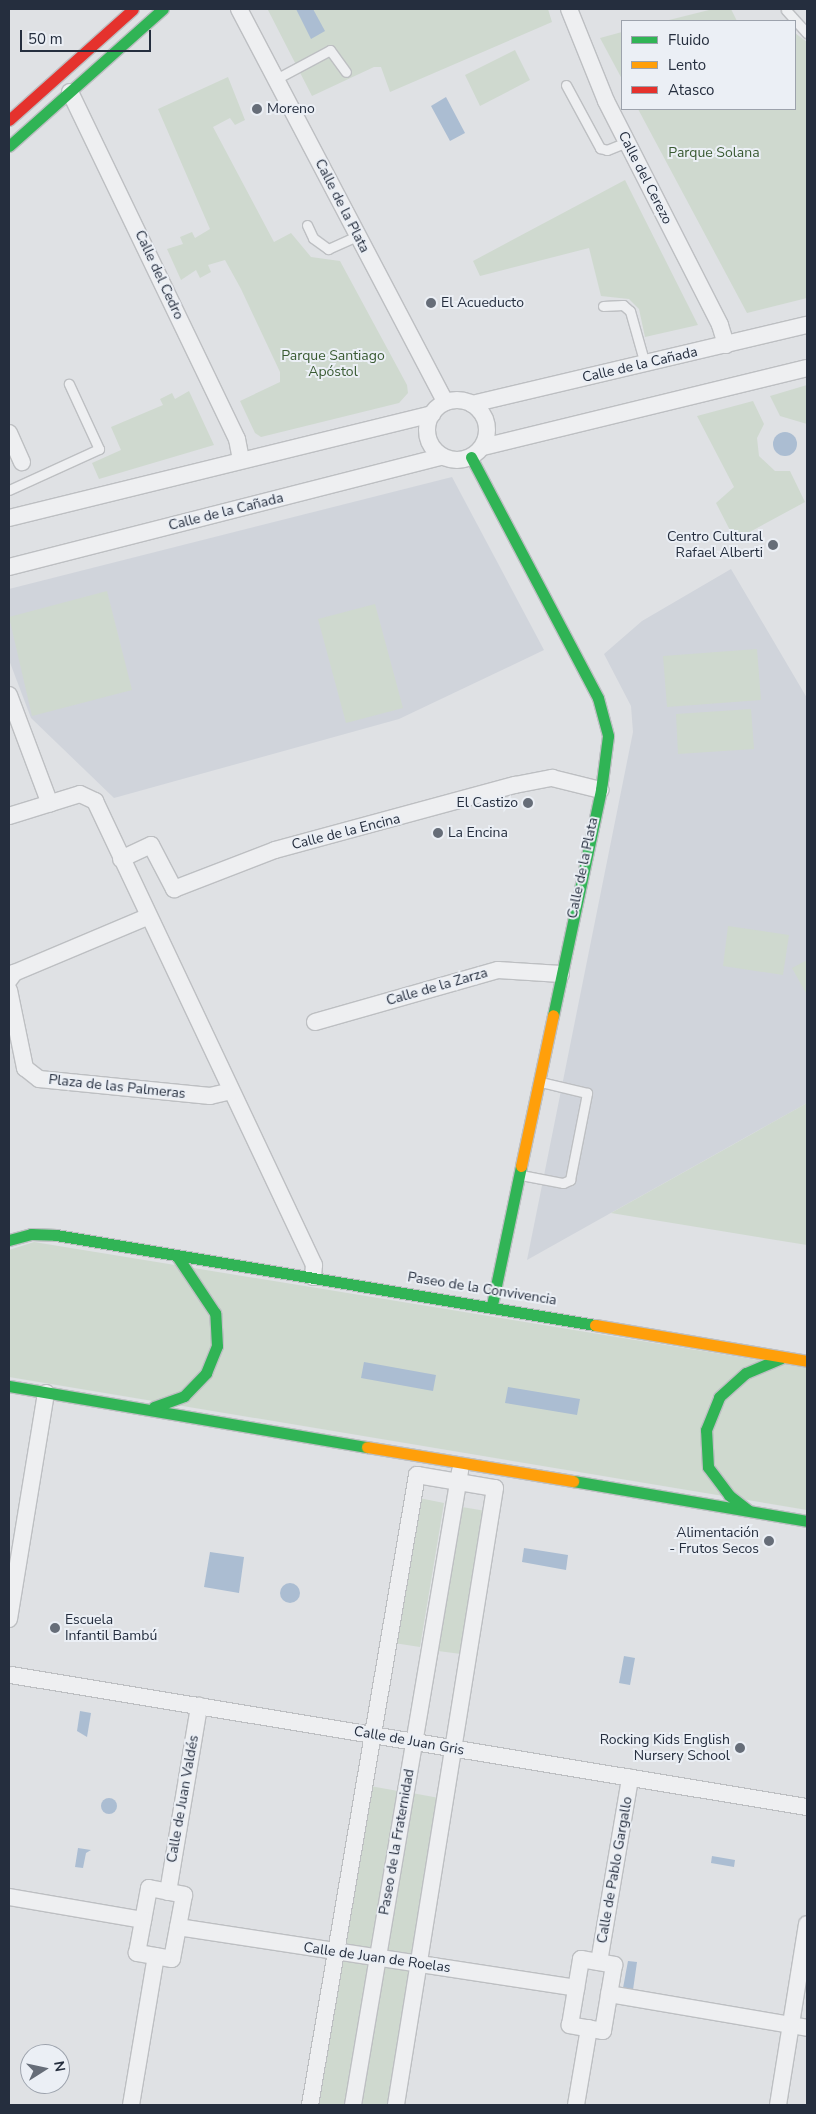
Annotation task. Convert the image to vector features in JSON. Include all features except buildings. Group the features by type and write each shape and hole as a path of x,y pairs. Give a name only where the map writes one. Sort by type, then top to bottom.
{"street":[{"path":"9,120 133,9"},
{"path":"9,146 163,9"},
{"name":"Calle de la Plata","path":"239,9 445,402"},
{"name":"Calle del Cerezo","path":"569,9 628,142 720,325 726,345"},
{"name":"Calle del Cedro","path":"70,92 236,439 241,460"},
{"name":"Calle de la Cañada","path":"472,404 807,325"},
{"path":"432,414 428,437 442,457 477,452 807,368"},
{"path":"9,518 432,414 445,402 472,404 485,418 477,452"},
{"path":"9,433 22,462"},
{"name":"Calle de la Plata","path":"477,452 606,718 601,790 492,1305"},
{"name":"Calle de la Cañada","path":"9,567 442,457"},
{"path":"9,695 50,804"},
{"name":"Calle de la Encina","path":"121,859 151,845 174,889 276,850 515,785 552,778 601,790"},
{"path":"9,816 80,794 94,801 147,917 314,1265 312,1277"},
{"path":"9,980 14,973 147,917"},
{"name":"Calle de la Zarza","path":"315,1022 498,970 561,974"},
{"name":"Plaza de las Palmeras","path":"9,990 25,1068 39,1079 210,1096 231,1091"},
{"name":"Paseo de la Convivencia","path":"9,1240 31,1234 56,1235 177,1256 492,1305 781,1358 807,1361"},
{"name":"Paseo de la Convivencia","path":"152,1408 184,1396 206,1373 217,1346 215,1313 199,1283 177,1256"},
{"name":"Paseo de la Convivencia","path":"748,1510 729,1495 708,1467 706,1430 719,1397 746,1373 781,1358"},
{"name":"Paseo de la Convivencia","path":"9,1386 152,1408 807,1521"},
{"path":"9,1619 14,1556 46,1393"},
{"name":"Paseo de la Fraternidad","path":"353,2105 462,1461"},
{"path":"310,2105 417,1475 495,1488 396,2105"},
{"name":"Calle de Juan Gris","path":"10,1674 414,1743 807,1807"},
{"name":"Calle de Juan Valdés","path":"168,1892 199,1706"},
{"name":"Calle de Pablo Gargallo","path":"599,1962 630,1778"},
{"path":"149,1888 168,1892 184,1895 172,1959 137,1953 149,1888"},
{"path":"9,1897 144,1920"},
{"path":"778,2105 799,2026 807,1924"},
{"name":"Calle de Juan de Roelas","path":"178,1927 576,1988"},
{"path":"131,2105 156,1956"},
{"name":"Calle de Pablo Gargallo","path":"581,1959 599,1962 614,1965 603,2031 570,2025 581,1959"},
{"path":"610,1994 799,2026"},
{"path":"576,2105 589,2028"}],"lane":[{"path":"786,10 795,20"},
{"path":"796,21 807,33"},
{"path":"276,79 330,50 346,72"},
{"path":"566,85 600,148 607,150 628,142"},
{"path":"306,225 313,238 328,249 357,236"},
{"path":"603,306 623,305 630,311 645,364"},
{"path":"9,490 99,449 69,384"},
{"path":"518,1175 563,1183 570,1180 587,1093 538,1082"}],"shaded area":[{"path":"452,477 544,650 399,719 114,798 31,718 9,660 9,589"},
{"path":"731,569 807,698 807,1103 527,1260 633,732 631,706 604,654 642,621"}],"green space":[{"path":"548,9 552,22 390,92 381,67 374,67 312,96 268,10"},
{"path":"713,9 731,9 736,20 669,20"},
{"path":"621,32 621,77 600,38"},
{"name":"Parque Solana","path":"796,34 807,42 807,298 747,313 639,110 796,110"},
{"path":"515,50 530,80 480,106 465,75"},
{"name":"Parque Santiago Apóstol","path":"228,77 245,120 235,125 230,118 213,127 274,242 291,233 311,257 340,261 407,385 408,393 399,403 261,437 255,433 240,401 280,382 280,372 241,289 225,260 208,265 211,272 200,278 196,270 181,280 167,249 183,244 180,237 192,232 195,238 210,229 158,109"},
{"path":"625,180 698,325 645,337 639,309 629,299 601,296 589,248 480,276 473,261"},
{"path":"807,385 807,424 780,416 770,396"},
{"path":"189,391 214,445 99,479 92,463 121,450 111,427 163,405 160,399 172,393 175,399"},
{"path":"753,401 764,424 757,438 759,456 775,471 790,471 805,502 735,540 716,503 734,487 697,416"},
{"path":"107,591 132,690 32,716 9,617"},
{"path":"375,604 403,708 346,723 318,619"},
{"path":"757,649 761,700 667,707 663,656"},
{"path":"751,709 754,749 678,754 676,714"},
{"path":"728,926 789,935 783,975 723,966"},
{"path":"807,960 807,995 792,968"},
{"path":"807,1103 807,1245 611,1213"},
{"path":"34,1242 807,1368 807,1510 9,1377 9,1250"},
{"path":"419,1498 444,1503 420,1647 394,1643"},
{"path":"462,1507 486,1511 461,1654 438,1651"},
{"path":"370,1786 398,1791 370,1953 342,1948"},
{"path":"412,1793 439,1798 413,1959 386,1954"},
{"path":"341,1958 370,1963 345,2105 315,2105"},
{"path":"384,1965 412,1970 389,2105 361,2105"}],"water":[{"path":"296,9 313,9 325,31 311,39"},
{"path":"446,97 465,133 450,141 431,106"},
{"path":"785,432 793,436 797,444 793,452 785,456 777,452 773,444 777,436"},
{"path":"364,1362 436,1375 433,1391 361,1378"},
{"path":"508,1387 580,1399 577,1415 505,1403"},
{"path":"524,1548 568,1555 566,1570 522,1562"},
{"path":"210,1552 244,1557 239,1593 204,1587"},
{"path":"286,1583 294,1583 300,1589 300,1597 294,1603 286,1603 280,1597 280,1589"},
{"path":"624,1656 635,1658 630,1685 619,1683"},
{"path":"80,1711 91,1713 87,1737 77,1731"},
{"path":"106,1798 112,1798 117,1803 115,1812 106,1814 101,1809 101,1803"},
{"path":"78,1848 91,1850 86,1853 83,1868 75,1867"},
{"path":"712,1856 735,1860 734,1867 711,1863"},
{"path":"628,1961 637,1962 633,1990 623,1988"}],"traffic: fast":[{"path":"9,146 163,9"},
{"path":"471,457 598,698 608,736 601,790 553,1015"},
{"path":"492,1305 521,1166"},
{"path":"9,1240 31,1234 56,1235 595,1325"},
{"path":"154,1407 184,1396 206,1373 217,1346 215,1313 177,1256"},
{"path":"748,1510 729,1495 708,1467 706,1430 719,1397 746,1373 781,1358"},
{"path":"9,1386 367,1447"},
{"path":"573,1481 807,1521"}],"traffic: slow":[{"path":"521,1166 553,1015"},
{"path":"595,1325 807,1361"},
{"path":"367,1447 573,1481"}],"traffic: jam":[{"path":"9,120 133,9"}],"place":[{"name":"Moreno","path":"257,109"},
{"name":"El Acueducto","path":"431,303"},
{"name":"Centro Cultural Rafael Alberti","path":"773,545"},
{"name":"El Castizo","path":"528,803"},
{"name":"La Encina","path":"438,833"},
{"name":"Alimentación - Frutos Secos","path":"769,1541"},
{"name":"Escuela Infantil Bambú","path":"55,1628"},
{"name":"Rocking Kids English Nursery School","path":"740,1748"}]}
